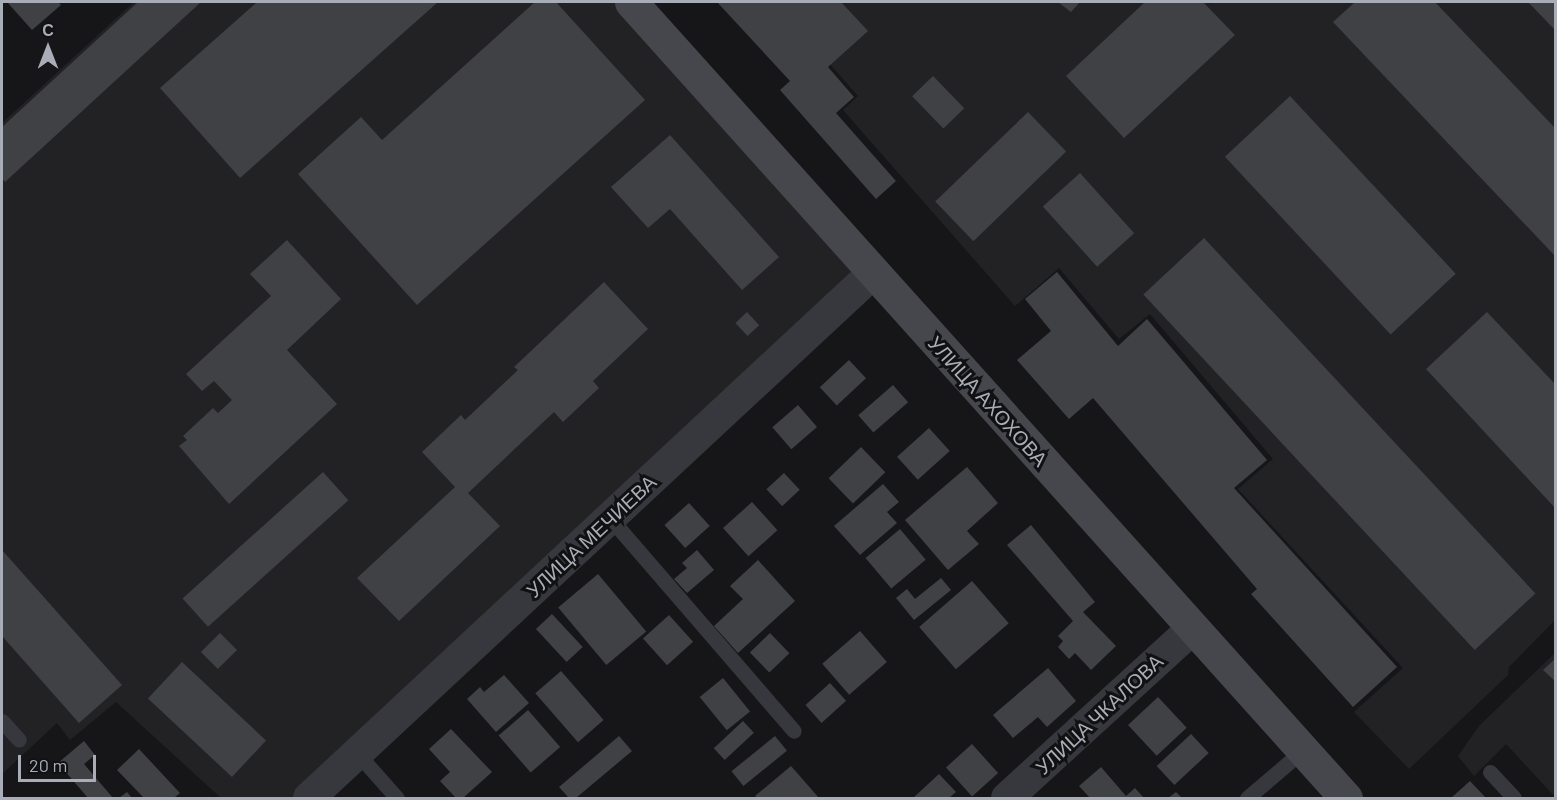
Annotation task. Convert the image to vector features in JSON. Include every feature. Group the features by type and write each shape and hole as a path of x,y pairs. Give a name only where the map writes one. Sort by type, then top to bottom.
{"main road":[{"name":"УЛИЦА АХОХОВА","path":"631,2 1191,629 1346,798"}],"street":[{"name":"УЛИЦА МЕЧИЕВА","path":"309,798 873,273"},
{"name":"УЛИЦА ЧКАЛОВА","path":"1007,798 1191,629"}],"lane":[{"path":"610,518 794,730"},
{"path":"2,721 19,740"},
{"path":"1247,798 1302,751"},
{"path":"357,753 397,798"},
{"path":"1490,772 1514,798"}],"shaded area":[{"path":"134,2 631,2 873,273 309,798 221,798 116,702 70,740 57,723 2,774 2,123"},
{"path":"721,2 1555,2 1555,620 1509,667 1508,675 1409,769 1354,712 1403,668 1238,489 1273,459 1150,314 1119,339 1059,268 1015,306 843,110 858,96 827,61 808,75"},
{"path":"1555,653 1555,797 1506,744 1474,776 1458,756 1479,726"}],"building":[{"path":"7,2 58,2 61,5 32,30"},
{"path":"138,2 201,2 5,182 2,178 2,127"},
{"path":"257,2 438,2 240,178 160,88"},
{"path":"535,2 556,2 645,100 417,305 298,174 361,117 382,140"},
{"path":"717,2 841,2 868,31 828,67 854,97 836,113 896,181 876,199 780,90 790,81"},
{"path":"1058,2 1080,2 1071,12"},
{"path":"1145,2 1203,2 1235,35 1124,138 1066,76"},
{"path":"1355,2 1435,2 1556,129 1556,257 1333,22"},
{"path":"1528,2 1556,2 1556,31"},
{"path":"933,76 964,108 943,129 912,96"},
{"path":"1290,96 1456,274 1391,334 1225,157"},
{"path":"1028,112 1066,152 973,241 935,202"},
{"path":"670,135 779,257 742,290 670,209 648,228 611,187"},
{"path":"1080,173 1134,233 1097,267 1043,206"},
{"path":"1204,238 1535,593 1475,650 1143,295"},
{"path":"287,240 341,299 287,350 337,404 229,504 179,446 187,440 183,436 213,408 218,413 232,400 214,381 202,391 186,374 271,296 250,274"},
{"path":"1057,272 1118,346 1147,319 1267,460 1234,488 1397,667 1353,707 1251,594 1257,589 1093,398 1069,419 1017,360 1051,331 1025,299"},
{"path":"604,282 648,329 593,381 599,388 563,422 554,412 468,493 500,526 399,621 357,578 455,487 422,452 461,415 465,420 518,370 514,367"},
{"path":"747,312 759,325 748,336 735,323"},
{"path":"1487,312 1556,385 1556,509 1426,369"},
{"path":"849,360 866,378 837,406 820,387"},
{"path":"893,385 908,402 873,433 858,415"},
{"path":"798,405 817,427 791,449 772,427"},
{"path":"929,428 950,451 918,480 897,457"},
{"path":"861,447 885,472 853,503 829,478"},
{"path":"967,467 998,503 967,531 979,544 948,570 905,520"},
{"path":"323,472 348,500 208,627 183,598"},
{"path":"784,473 800,490 782,506 766,489"},
{"path":"883,484 899,502 887,512 897,523 860,555 834,526"},
{"path":"752,502 777,530 748,556 723,528"},
{"path":"689,503 710,526 685,548 664,525"},
{"path":"1031,525 1095,602 1083,612 1116,646 1091,670 1075,653 1069,659 1058,647 1063,641 1058,636 1073,621 1007,545"},
{"path":"900,529 926,560 891,589 866,558"},
{"path":"2,550 122,685 79,723 2,636"},
{"path":"697,550 714,570 687,593 674,579 687,568 682,563"},
{"path":"758,560 795,601 738,653 714,626 743,599 730,586"},
{"path":"598,574 646,631 606,665 558,607"},
{"path":"941,578 951,590 914,620 896,598 907,589 915,599"},
{"path":"972,581 1009,623 956,669 919,627"},
{"path":"552,614 583,647 567,662 536,629"},
{"path":"669,615 693,642 667,665 643,638"},
{"path":"860,631 887,662 849,695 822,664"},
{"path":"220,633 237,650 218,669 201,652"},
{"path":"770,633 789,653 769,673 750,652"},
{"path":"1556,658 1556,682 1543,670"},
{"path":"182,662 266,740 232,777 148,699"},
{"path":"1048,668 1076,701 1047,727 1038,717 1013,738 993,715"},
{"path":"561,671 604,720 578,742 535,693"},
{"path":"504,675 529,703 496,732 467,699 480,687 484,692"},
{"path":"723,678 750,711 727,730 700,697"},
{"path":"830,683 846,701 822,723 805,705"},
{"path":"1158,697 1187,728 1157,756 1128,725"},
{"path":"528,710 560,747 531,773 499,736"},
{"path":"743,721 754,733 725,760 714,748"},
{"path":"451,729 492,772 463,798 456,798 440,781 450,772 429,749"},
{"path":"1191,734 1209,753 1174,785 1157,766"},
{"path":"619,736 632,751 576,798 569,798 559,787"},
{"path":"775,736 787,751 743,786 731,771"},
{"path":"84,741 95,755 84,764 113,798 88,798 58,763"},
{"path":"972,744 998,773 972,796 946,767"},
{"path":"139,749 180,793 174,798 144,798 117,770"},
{"path":"791,766 819,798 758,798 755,796"},
{"path":"1101,767 1126,796 1135,788 1144,798 1090,798 1079,786"},
{"path":"939,774 956,792 949,798 913,798"},
{"path":"1470,781 1486,798 1451,798"},
{"path":"127,792 132,798 119,798"},
{"path":"1176,792 1182,798 1168,798"}]}
